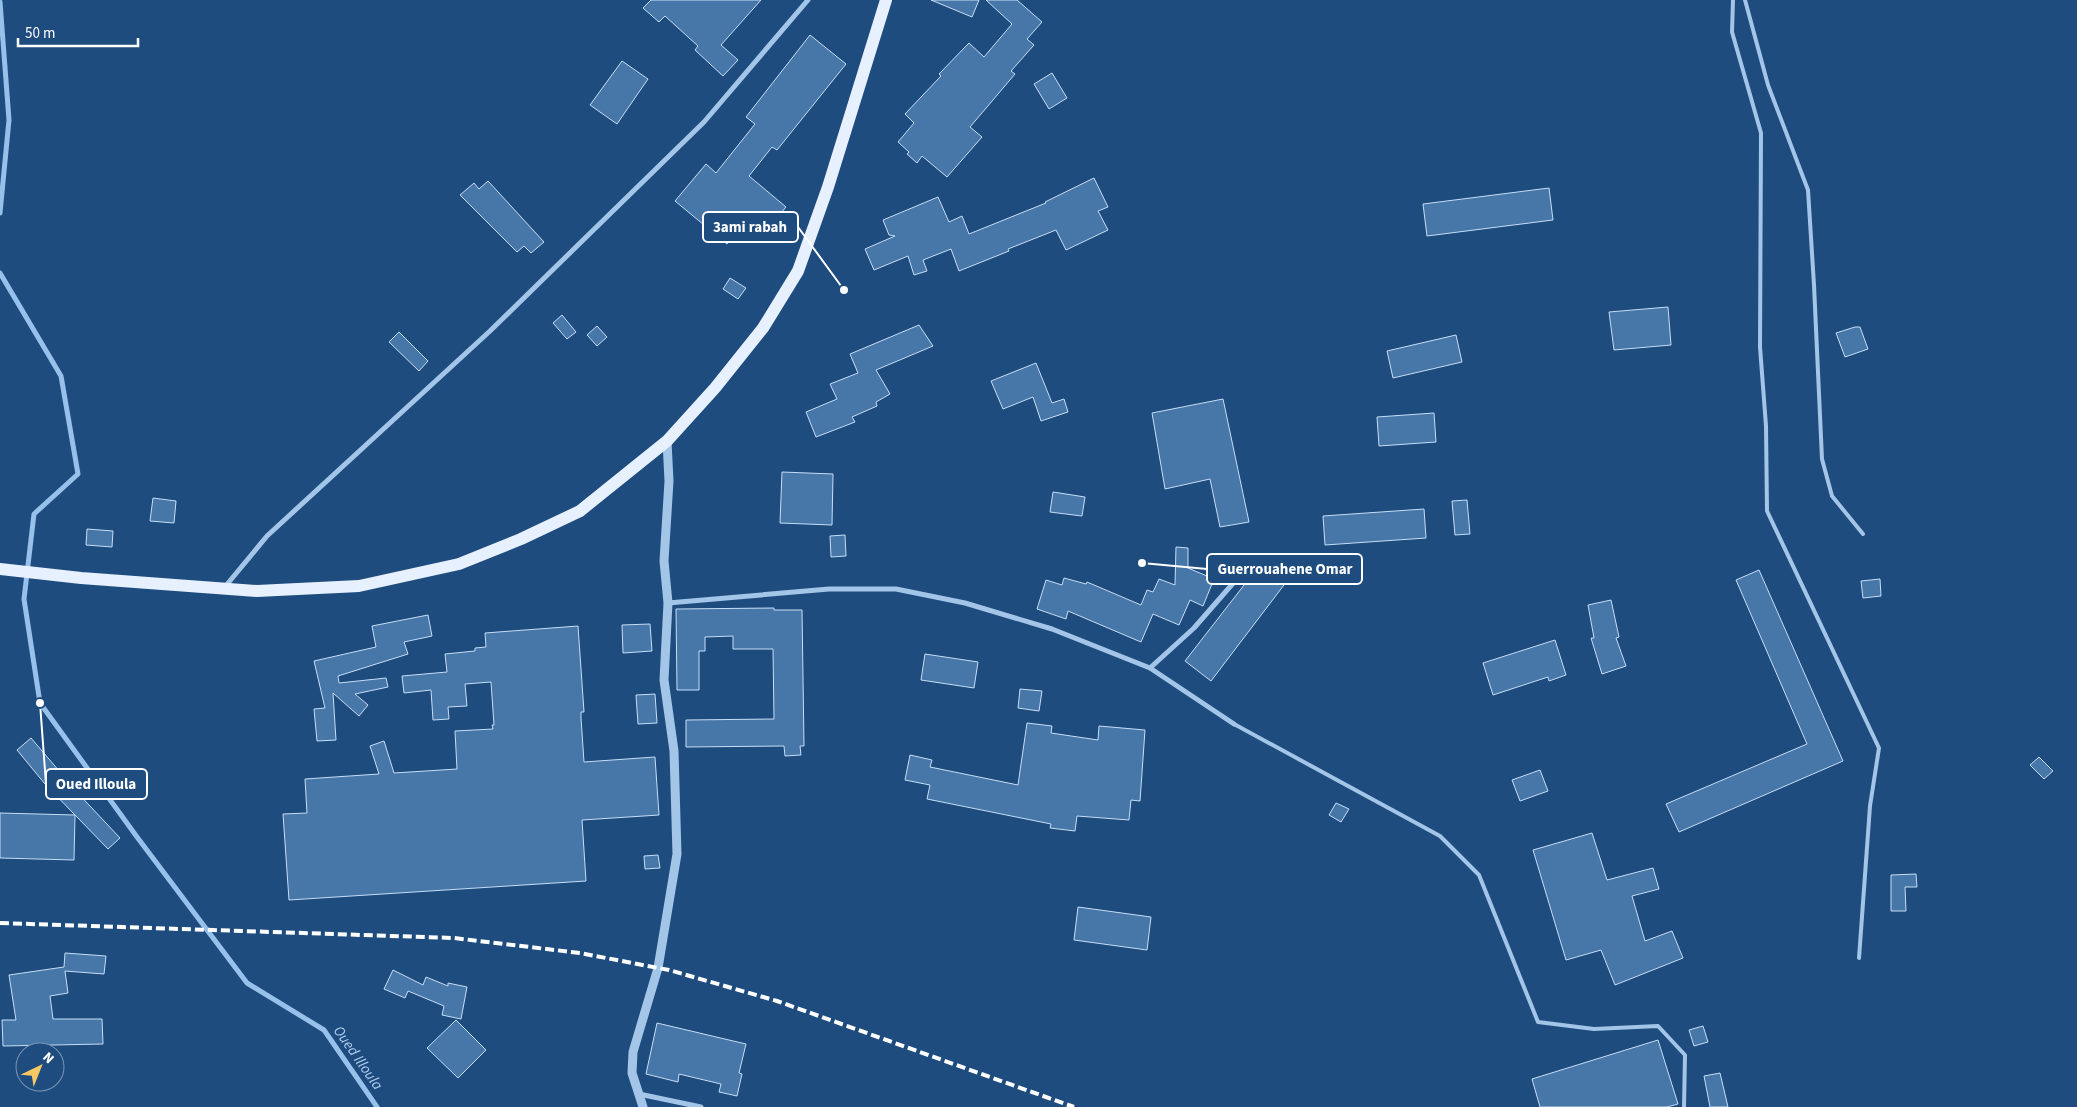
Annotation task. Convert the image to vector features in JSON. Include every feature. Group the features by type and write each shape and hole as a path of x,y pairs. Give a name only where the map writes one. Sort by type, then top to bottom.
{"main road":[{"path":"0,569 81,578 257,591 359,586 459,564 521,539 580,511 667,441 715,388 763,328 798,271 828,186 886,0"}],"street":[{"path":"223,589 267,536 497,325 704,122 808,0"},
{"path":"643,1107 632,1073 633,1052 658,968 676,854 674,751 664,680 668,603 664,561 669,481 667,441"},
{"path":"1150,668 1194,628 1235,581 1275,562"},
{"path":"668,603 829,589 896,589 965,603 1052,629 1150,668 1234,724"},
{"path":"638,1094 700,1107"}],"lane":[{"path":"1733,0 1732,32 1762,133 1760,347 1766,426 1767,511 1879,748 1870,806 1859,958"},
{"path":"1745,0 1768,85 1808,190 1822,459 1832,496 1863,534"},
{"path":"1234,724 1440,836 1479,875 1538,1022 1594,1029 1658,1026 1685,1055 1684,1107"}],"building":[{"path":"651,0 761,0 721,45 738,60 723,76 695,50 698,46 665,16 659,22 643,8"},
{"path":"931,0 979,0 972,17"},
{"path":"986,0 1017,0 1042,22 1027,39 1034,45 1011,71 1015,74 970,127 982,137 947,177 922,156 917,163 898,142 914,123 905,114 941,76 939,74 969,43 984,57 1012,24"},
{"path":"810,35 846,64 777,150 772,147 749,176 786,207 766,231 758,224 748,235 740,229 727,244 675,201 706,164 716,173 755,124 746,117"},
{"path":"622,61 648,79 617,124 590,105"},
{"path":"1052,73 1067,98 1049,109 1034,84"},
{"path":"1094,178 1108,207 1098,211 1108,230 1066,250 1056,230 959,271 951,249 923,260 927,271 914,275 908,256 874,270 865,249 895,236 889,235 883,220 938,197 949,222 962,216 969,234 1046,203"},
{"path":"488,181 544,242 531,253 524,246 517,252 460,195 474,183 479,189"},
{"path":"1549,188 1553,220 1427,236 1423,204"},
{"path":"730,278 746,288 738,299 723,289"},
{"path":"1668,307 1671,345 1614,350 1609,312"},
{"path":"562,315 576,332 567,339 553,323"},
{"path":"919,325 933,346 876,370 890,394 876,402 877,406 852,417 855,422 816,437 806,412 837,399 830,384 858,373 850,354"},
{"path":"597,326 607,337 597,346 587,335"},
{"path":"1860,327 1868,349 1845,357 1836,333"},
{"path":"399,332 428,361 419,371 389,342"},
{"path":"1456,335 1462,362 1393,378 1387,351"},
{"path":"1036,363 1052,403 1064,399 1068,412 1041,421 1033,397 1003,409 991,381"},
{"path":"1223,399 1249,522 1220,527 1210,479 1165,489 1152,413"},
{"path":"1434,413 1436,442 1379,446 1377,417"},
{"path":"782,472 833,474 832,525 780,523"},
{"path":"1053,492 1085,497 1082,516 1050,512"},
{"path":"153,498 176,501 174,523 150,521"},
{"path":"1467,500 1470,534 1455,535 1452,501"},
{"path":"1424,509 1426,538 1325,545 1323,516"},
{"path":"87,529 113,531 112,547 86,545"},
{"path":"845,535 846,556 831,557 830,536"},
{"path":"1176,547 1188,548 1188,568 1214,579 1203,606 1190,600 1179,625 1153,614 1141,642 1068,611 1066,619 1037,609 1046,580 1062,585 1064,578 1086,584 1087,582 1141,605 1147,590 1153,592 1159,579 1175,585"},
{"path":"1272,570 1287,581 1211,681 1185,661 1248,580 1252,582 1258,575 1265,580"},
{"path":"1759,570 1843,761 1679,832 1666,804 1807,744 1736,580"},
{"path":"1880,579 1881,596 1863,598 1861,581"},
{"path":"1611,600 1619,637 1616,638 1626,666 1602,674 1591,638 1594,638 1588,605"},
{"path":"774,608 774,610 802,610 804,746 800,746 801,755 785,756 784,746 686,747 686,720 774,719 773,649 733,649 733,636 705,637 705,651 699,651 699,690 677,690 676,609"},
{"path":"428,615 432,636 404,642 408,654 338,676 339,683 386,678 388,687 355,694 368,705 359,716 333,693 336,740 317,741 314,709 325,708 314,661 376,647 372,626"},
{"path":"650,624 652,651 623,653 622,625"},
{"path":"578,626 584,712 581,712 581,718 584,762 655,757 659,815 582,820 586,881 289,900 283,814 307,813 305,779 379,774 370,746 384,741 394,773 457,769 455,731 493,729 491,682 465,684 467,706 448,707 449,719 433,720 431,690 404,693 402,676 447,672 445,654 475,651 475,648 486,647 485,633"},
{"path":"1555,640 1566,675 1549,681 1548,677 1493,695 1483,663"},
{"path":"925,654 978,662 974,688 921,680"},
{"path":"1020,689 1042,691 1039,711 1018,708"},
{"path":"655,694 657,723 638,724 636,695"},
{"path":"1027,723 1052,726 1051,733 1098,740 1099,726 1145,730 1140,801 1131,800 1129,820 1077,816 1075,831 1050,828 1051,824 927,799 930,785 905,780 910,755 932,760 930,767 1018,785"},
{"path":"31,738 59,773 120,838 108,849 45,784 17,750"},
{"path":"2039,757 2053,771 2044,779 2030,765"},
{"path":"1540,770 1548,791 1520,801 1512,780"},
{"path":"1336,803 1349,809 1341,822 1329,815"},
{"path":"0,813 75,815 74,860 0,858"},
{"path":"1592,833 1607,880 1653,868 1659,889 1632,896 1645,941 1672,931 1683,958 1615,985 1601,950 1566,960 1533,850"},
{"path":"658,855 660,868 645,869 644,856"},
{"path":"1916,874 1917,887 1905,887 1906,911 1891,911 1891,875"},
{"path":"1078,907 1151,917 1147,950 1074,940"},
{"path":"65,953 106,956 104,974 65,971 68,993 50,996 53,1019 102,1019 103,1044 65,1045 65,1042 15,1042 15,1046 3,1046 2,1020 16,1020 9,975 64,967"},
{"path":"393,970 423,985 426,977 448,986 448,983 467,987 461,1019 442,1015 444,1006 408,991 405,998 384,989"},
{"path":"456,1020 486,1050 458,1078 427,1048"},
{"path":"657,1023 746,1044 739,1073 742,1074 737,1096 719,1092 721,1084 679,1074 678,1082 646,1074"},
{"path":"1703,1026 1708,1042 1694,1046 1689,1030"},
{"path":"1658,1040 1678,1104 1667,1107 1540,1107 1532,1079"},
{"path":"1720,1073 1728,1107 1710,1107 1704,1076"}],"waterway":[{"name":"Oued Illoula","path":"0,2 9,120 0,213"},
{"name":"Oued Illoula","path":"0,273 61,376 78,474 34,514 24,599 40,703 137,837 247,983 324,1030 377,1107"}],"railway":[{"path":"0,923 454,938 580,953 669,970 777,1001 1074,1107"}],"place":[{"name":"3ami rabah","path":"844,290"},
{"name":"Guerrouahene Omar","path":"1142,563"},
{"name":"Oued Illoula","path":"40,703"}]}
